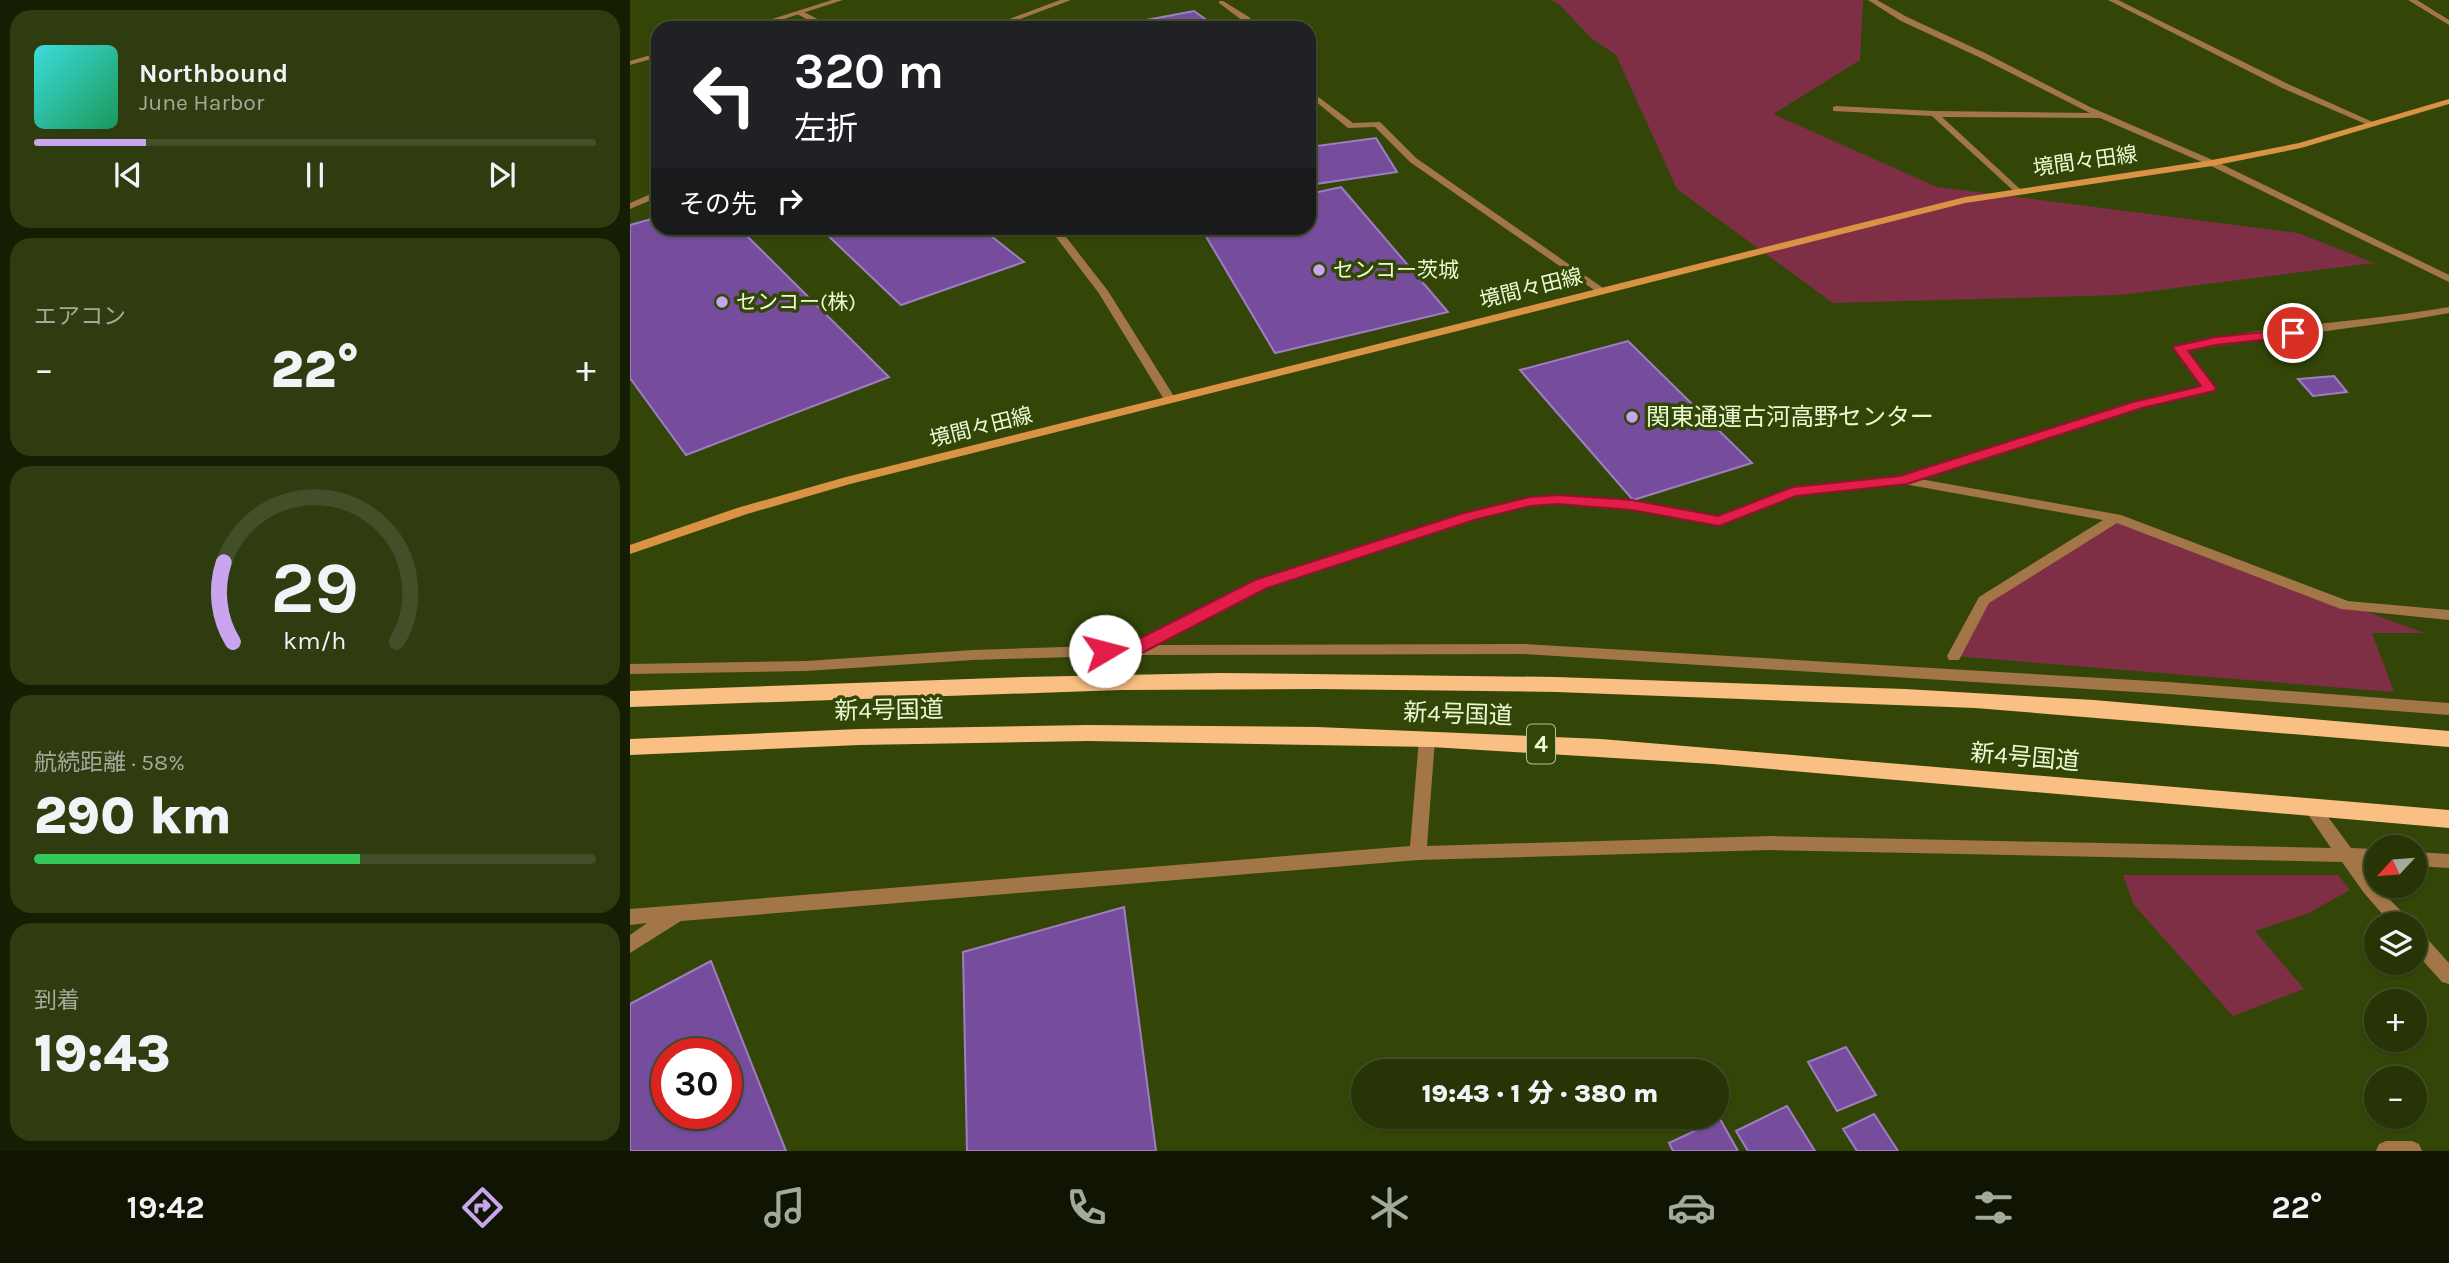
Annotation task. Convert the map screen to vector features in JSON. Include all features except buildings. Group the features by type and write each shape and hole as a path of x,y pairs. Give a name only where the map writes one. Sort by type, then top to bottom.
{"highway":[{"name":"新4号国道","path":"630,699 929,687 1250,681 1415,682 1685,688 1976,701 2449,739"},
{"name":"新4号国道","path":"630,747 758,740 981,734 1186,733 1427,739 1685,753 2449,819"}],"main road":[{"name":"境間々田線","path":"630,550 743,511 846,481 1965,200 2213,163 2301,145 2449,101"}],"street":[{"path":"771,21 839,0"},
{"path":"1008,21 1067,0"},
{"path":"1872,0 1904,19 2102,116 2213,163 2449,279"},
{"path":"2112,0 2285,86 2371,123"},
{"path":"2412,0 2449,23"},
{"path":"1221,2 1248,21"},
{"path":"800,12 816,21"},
{"path":"630,63 651,57"},
{"path":"1316,98 1351,126 1377,124 1413,160 1601,290"},
{"path":"1836,109 1934,114 2102,116"},
{"path":"1934,114 2017,191"},
{"path":"630,206 651,197"},
{"path":"1059,235 1103,291 1169,398"},
{"path":"1132,650 1261,584 1470,517 1530,502 1558,500 1632,505 1719,521 1793,492 1902,481 2138,405 2209,388 2180,348 2449,310"},
{"path":"1902,481 2116,518 2346,606 2449,615"},
{"path":"1954,656 1984,600 2116,518"},
{"path":"630,669 806,666 973,655 1132,650 1524,649 2155,687 2449,709"},
{"path":"1419,853 1427,739"},
{"path":"2311,807 2370,888 2391,912"},
{"path":"630,917 1419,853 1770,843 2364,856"},
{"path":"2427,860 2449,861"},
{"path":"630,945 682,911"},
{"path":"2427,952 2449,976"},
{"path":"2386,1151 2412,1151"}],"shaded area":[{"path":"1551,0 1863,0 1860,60 1773,114 1937,187 2298,233 2374,263 2120,295 1833,303 1677,189 1616,55 1591,38 1560,5"},
{"path":"2116,518 2424,633 2372,633 2394,692 1954,656 1984,600"},
{"path":"2123,875 2338,875 2350,890 2309,913 2255,931 2304,989 2233,1016 2134,905"}],"place":[{"name":"センコー茨城","path":"1319,270"},
{"name":"センコー(株)","path":"722,302"},
{"name":"関東通運古河高野センター","path":"1632,417"}],"route":[{"path":"1105,651 1132,650 1261,584 1470,517 1530,502 1558,500 1632,505 1719,521 1793,492 1902,481 2138,405 2209,388 2180,348 2216,341 2293,333"}]}
